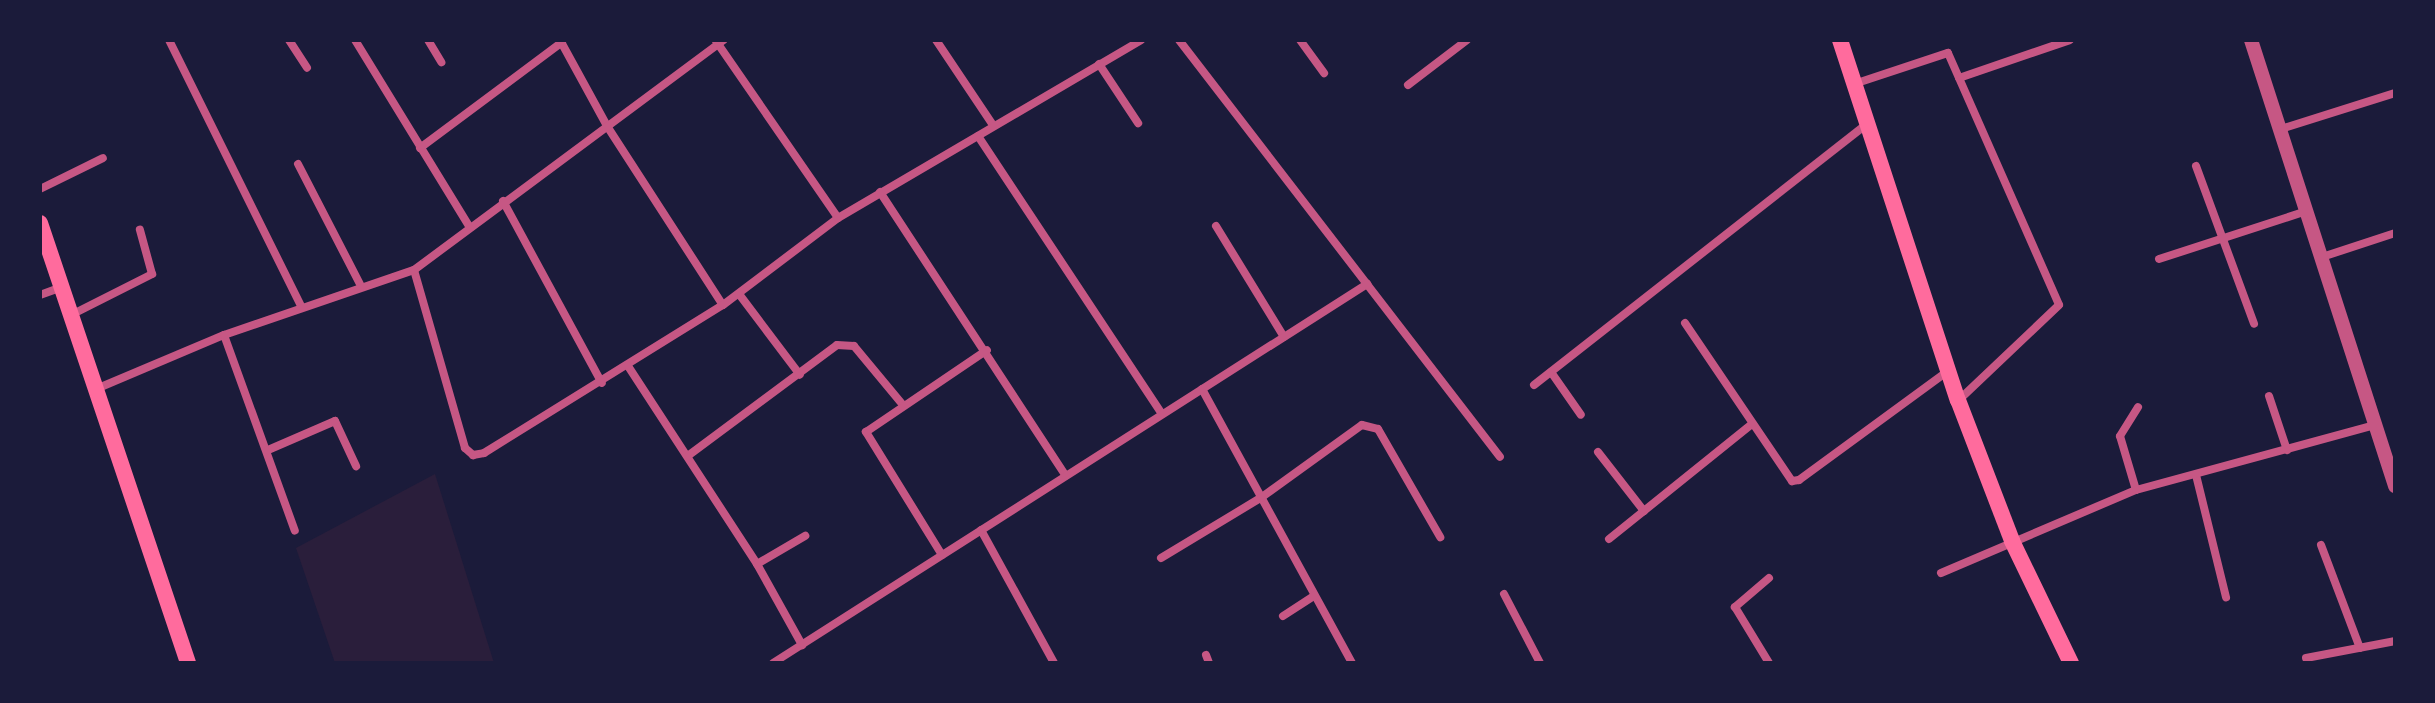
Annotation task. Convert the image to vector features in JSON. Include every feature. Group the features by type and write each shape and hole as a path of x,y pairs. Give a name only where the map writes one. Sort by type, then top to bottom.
{"main road":[{"path":"1840,40 1958,400 2012,541 2071,663"},
{"path":"40,223 188,663"}],"street":[{"path":"169,40 301,306"},
{"path":"290,40 307,68"},
{"path":"355,40 469,226"},
{"path":"428,40 441,62"},
{"path":"936,40 993,125"},
{"path":"414,270 465,448 473,455 602,383 723,305 838,218 1141,40"},
{"path":"1179,40 1500,457"},
{"path":"1300,40 1324,73"},
{"path":"1408,85 1467,40"},
{"path":"1959,78 2070,40"},
{"path":"2251,40 2395,486"},
{"path":"420,148 561,41 607,126 723,305"},
{"path":"96,389 301,306 414,270 719,41 838,218"},
{"path":"1854,84 1948,53 2059,305 1958,400"},
{"path":"1099,64 1138,123"},
{"path":"2281,129 2395,93"},
{"path":"1534,385 1867,124"},
{"path":"978,136 1162,414"},
{"path":"40,189 103,158"},
{"path":"298,164 361,286"},
{"path":"2196,166 2219,240 2254,324"},
{"path":"880,192 987,350 1066,476"},
{"path":"503,201 602,383"},
{"path":"2159,259 2307,211"},
{"path":"1216,226 1284,337"},
{"path":"71,315 152,274 140,230"},
{"path":"2322,257 2395,233"},
{"path":"773,663 1367,284"},
{"path":"40,295 62,287"},
{"path":"739,294 800,375"},
{"path":"1685,323 1785,477 1799,480 1949,371"},
{"path":"224,335 295,531"},
{"path":"689,455 837,345 854,346 903,405"},
{"path":"942,555 866,432 987,350"},
{"path":"628,366 689,455 757,564 802,645"},
{"path":"1551,372 1581,415"},
{"path":"1202,389 1352,663"},
{"path":"2269,396 2287,450"},
{"path":"2136,490 2120,436 2138,407"},
{"path":"268,450 335,421 356,466"},
{"path":"1609,539 1752,424"},
{"path":"1161,558 1262,497 1362,425 1378,429 1440,537"},
{"path":"1941,573 2136,490 2375,425"},
{"path":"1598,452 1644,511"},
{"path":"2196,475 2226,597"},
{"path":"981,530 1054,663"},
{"path":"757,564 805,536"},
{"path":"2321,545 2360,648"},
{"path":"1769,578 1735,607 1769,663"},
{"path":"1504,594 1540,663"},
{"path":"1283,616 1314,596"},
{"path":"2306,658 2395,641"}],"shaded area":[{"path":"435,474 494,663 335,663 296,548"}]}
